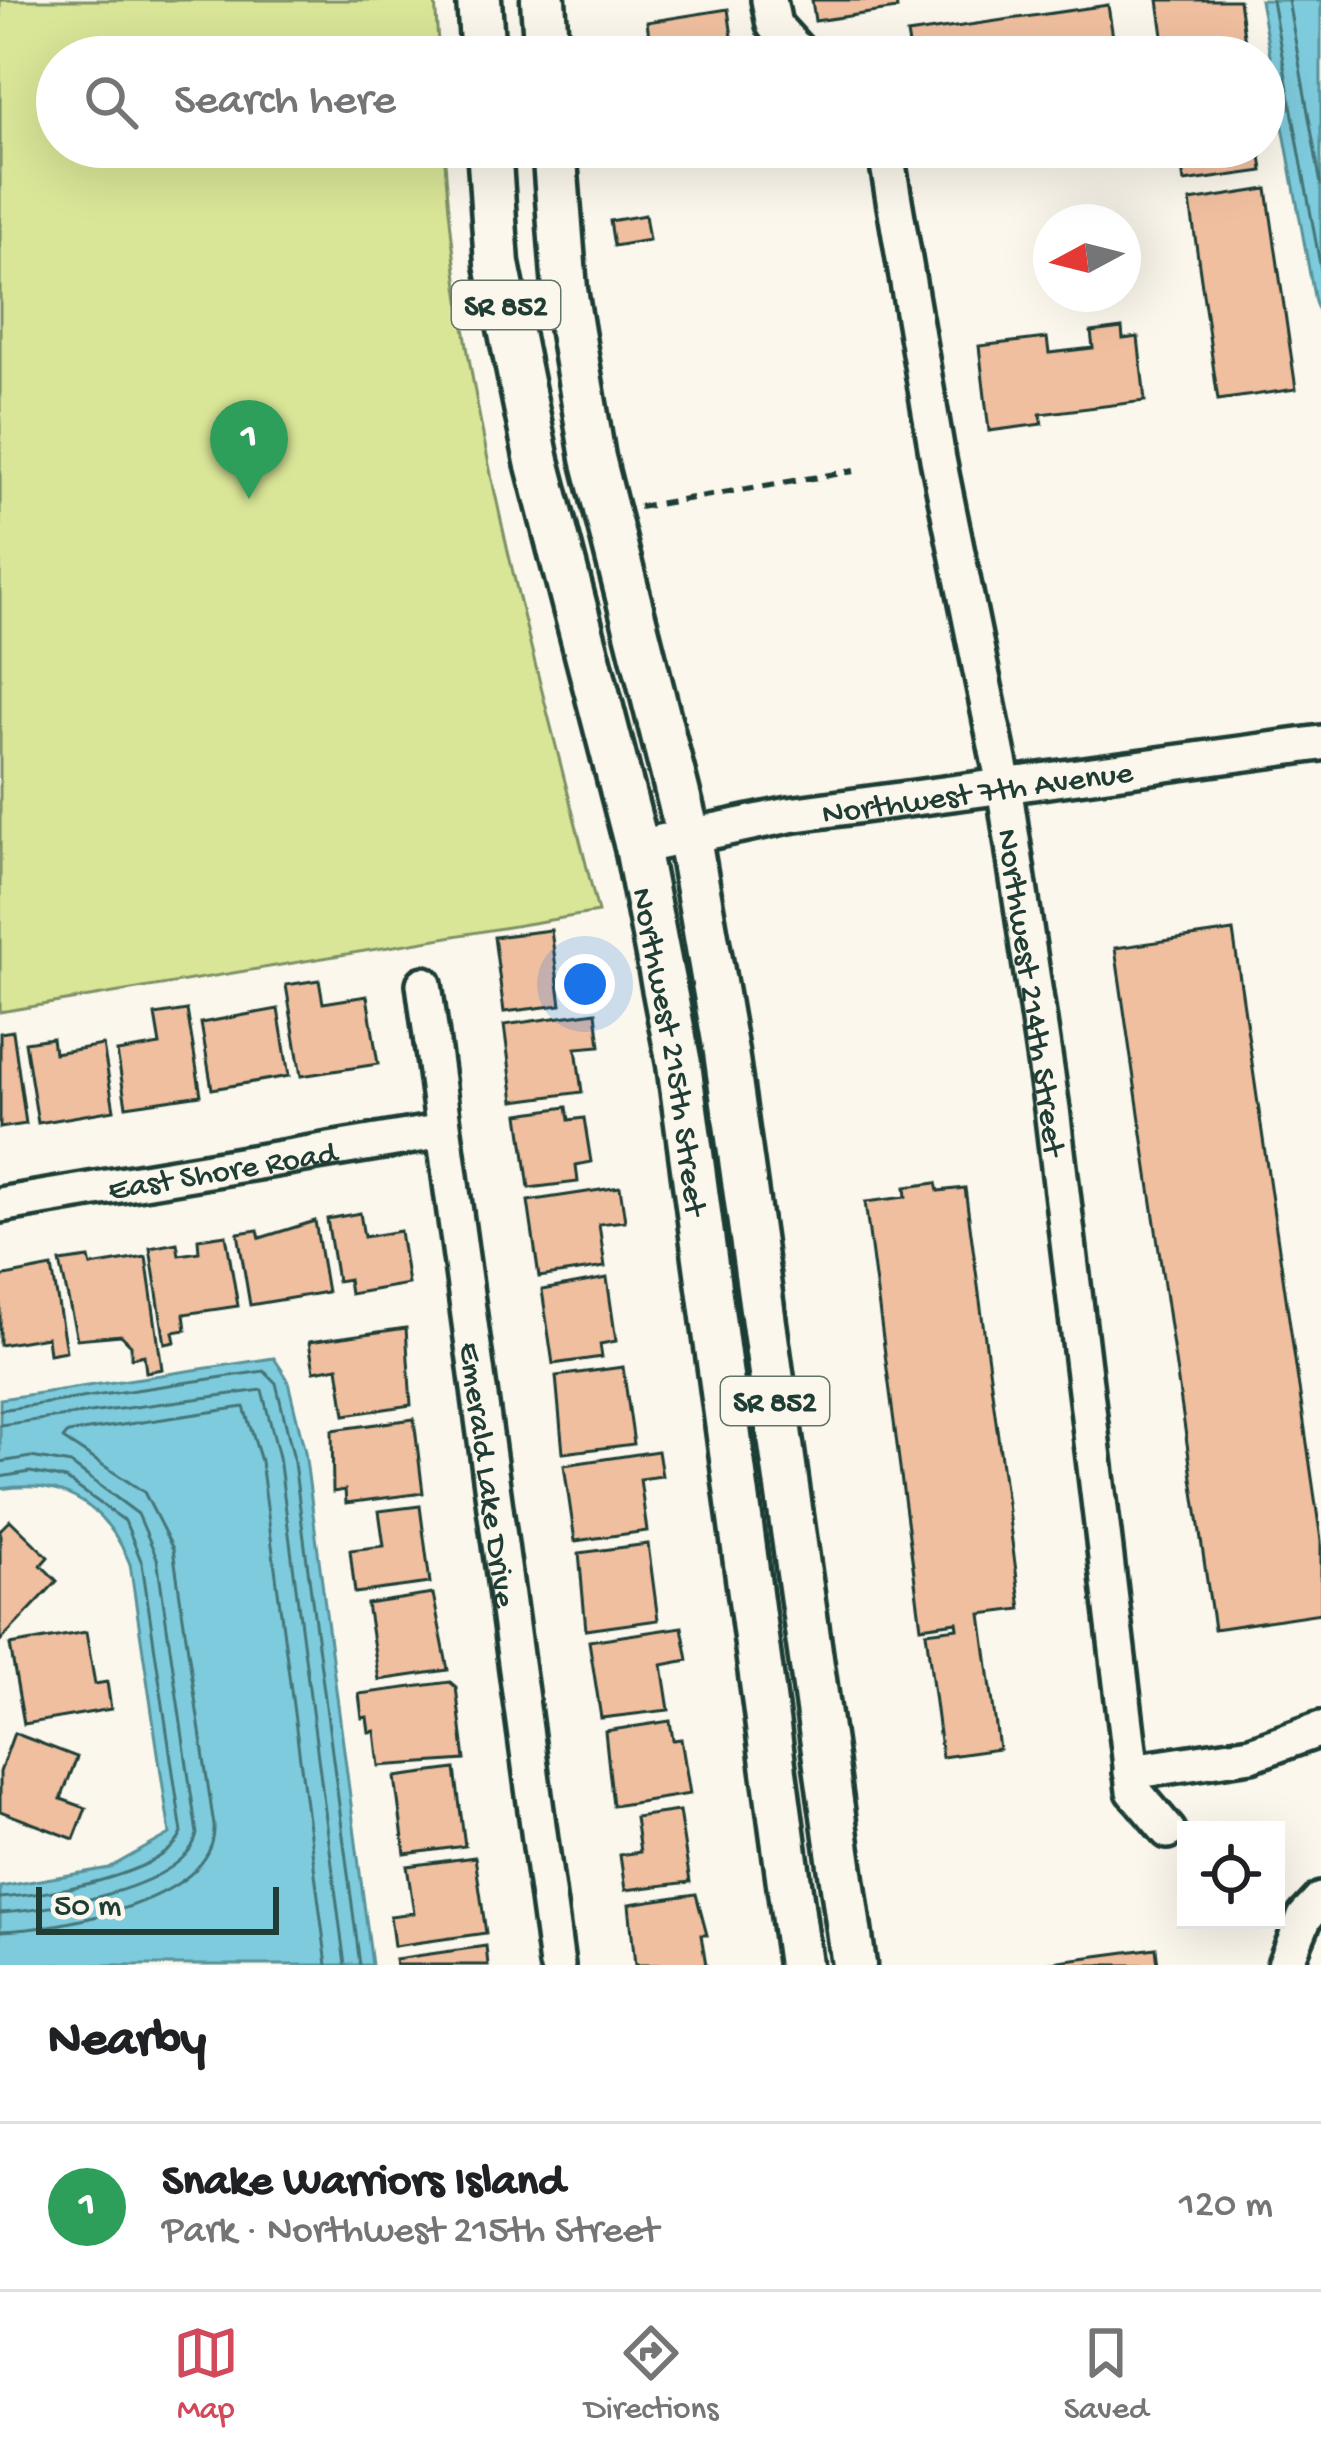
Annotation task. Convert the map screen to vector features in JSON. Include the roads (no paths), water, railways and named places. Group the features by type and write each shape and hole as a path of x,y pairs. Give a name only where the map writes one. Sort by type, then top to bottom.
{"main road":[{"path":"479,0 482,36"},
{"path":"543,0 546,36"},
{"name":"Northwest 215th Street","path":"490,168 497,264 537,461 637,848 679,1064 800,1965"},
{"name":"Northwest 215th Street","path":"556,168 565,290 607,512 688,838 726,1052 854,1965"}],"street":[{"path":"769,0 774,25 784,36"},
{"name":"Northwest 214th Street","path":"889,168 938,459 1004,784 1052,1109 1134,1791 1168,1831"},
{"name":"Northwest 7th Avenue","path":"637,848 789,815 1321,742"},
{"name":"Emerald Lake Drive","path":"424,984 557,1965"},
{"name":"East Shore Road","path":"0,1205 443,1132"},
{"path":"1131,1772 1252,1754 1321,1730"},
{"path":"1285,1965 1313,1908"}],"water":[{"path":"1260,0 1321,0 1321,317 1285,137 1285,36 1267,36"},
{"path":"274,1358 287,1378 305,1452 372,1965 0,1965 0,1887 109,1868 170,1834 130,1564 109,1526 80,1501 44,1488 0,1489 0,1399"}],"place":[{"name":"Snake Warriors Island","path":"249,499"}]}
